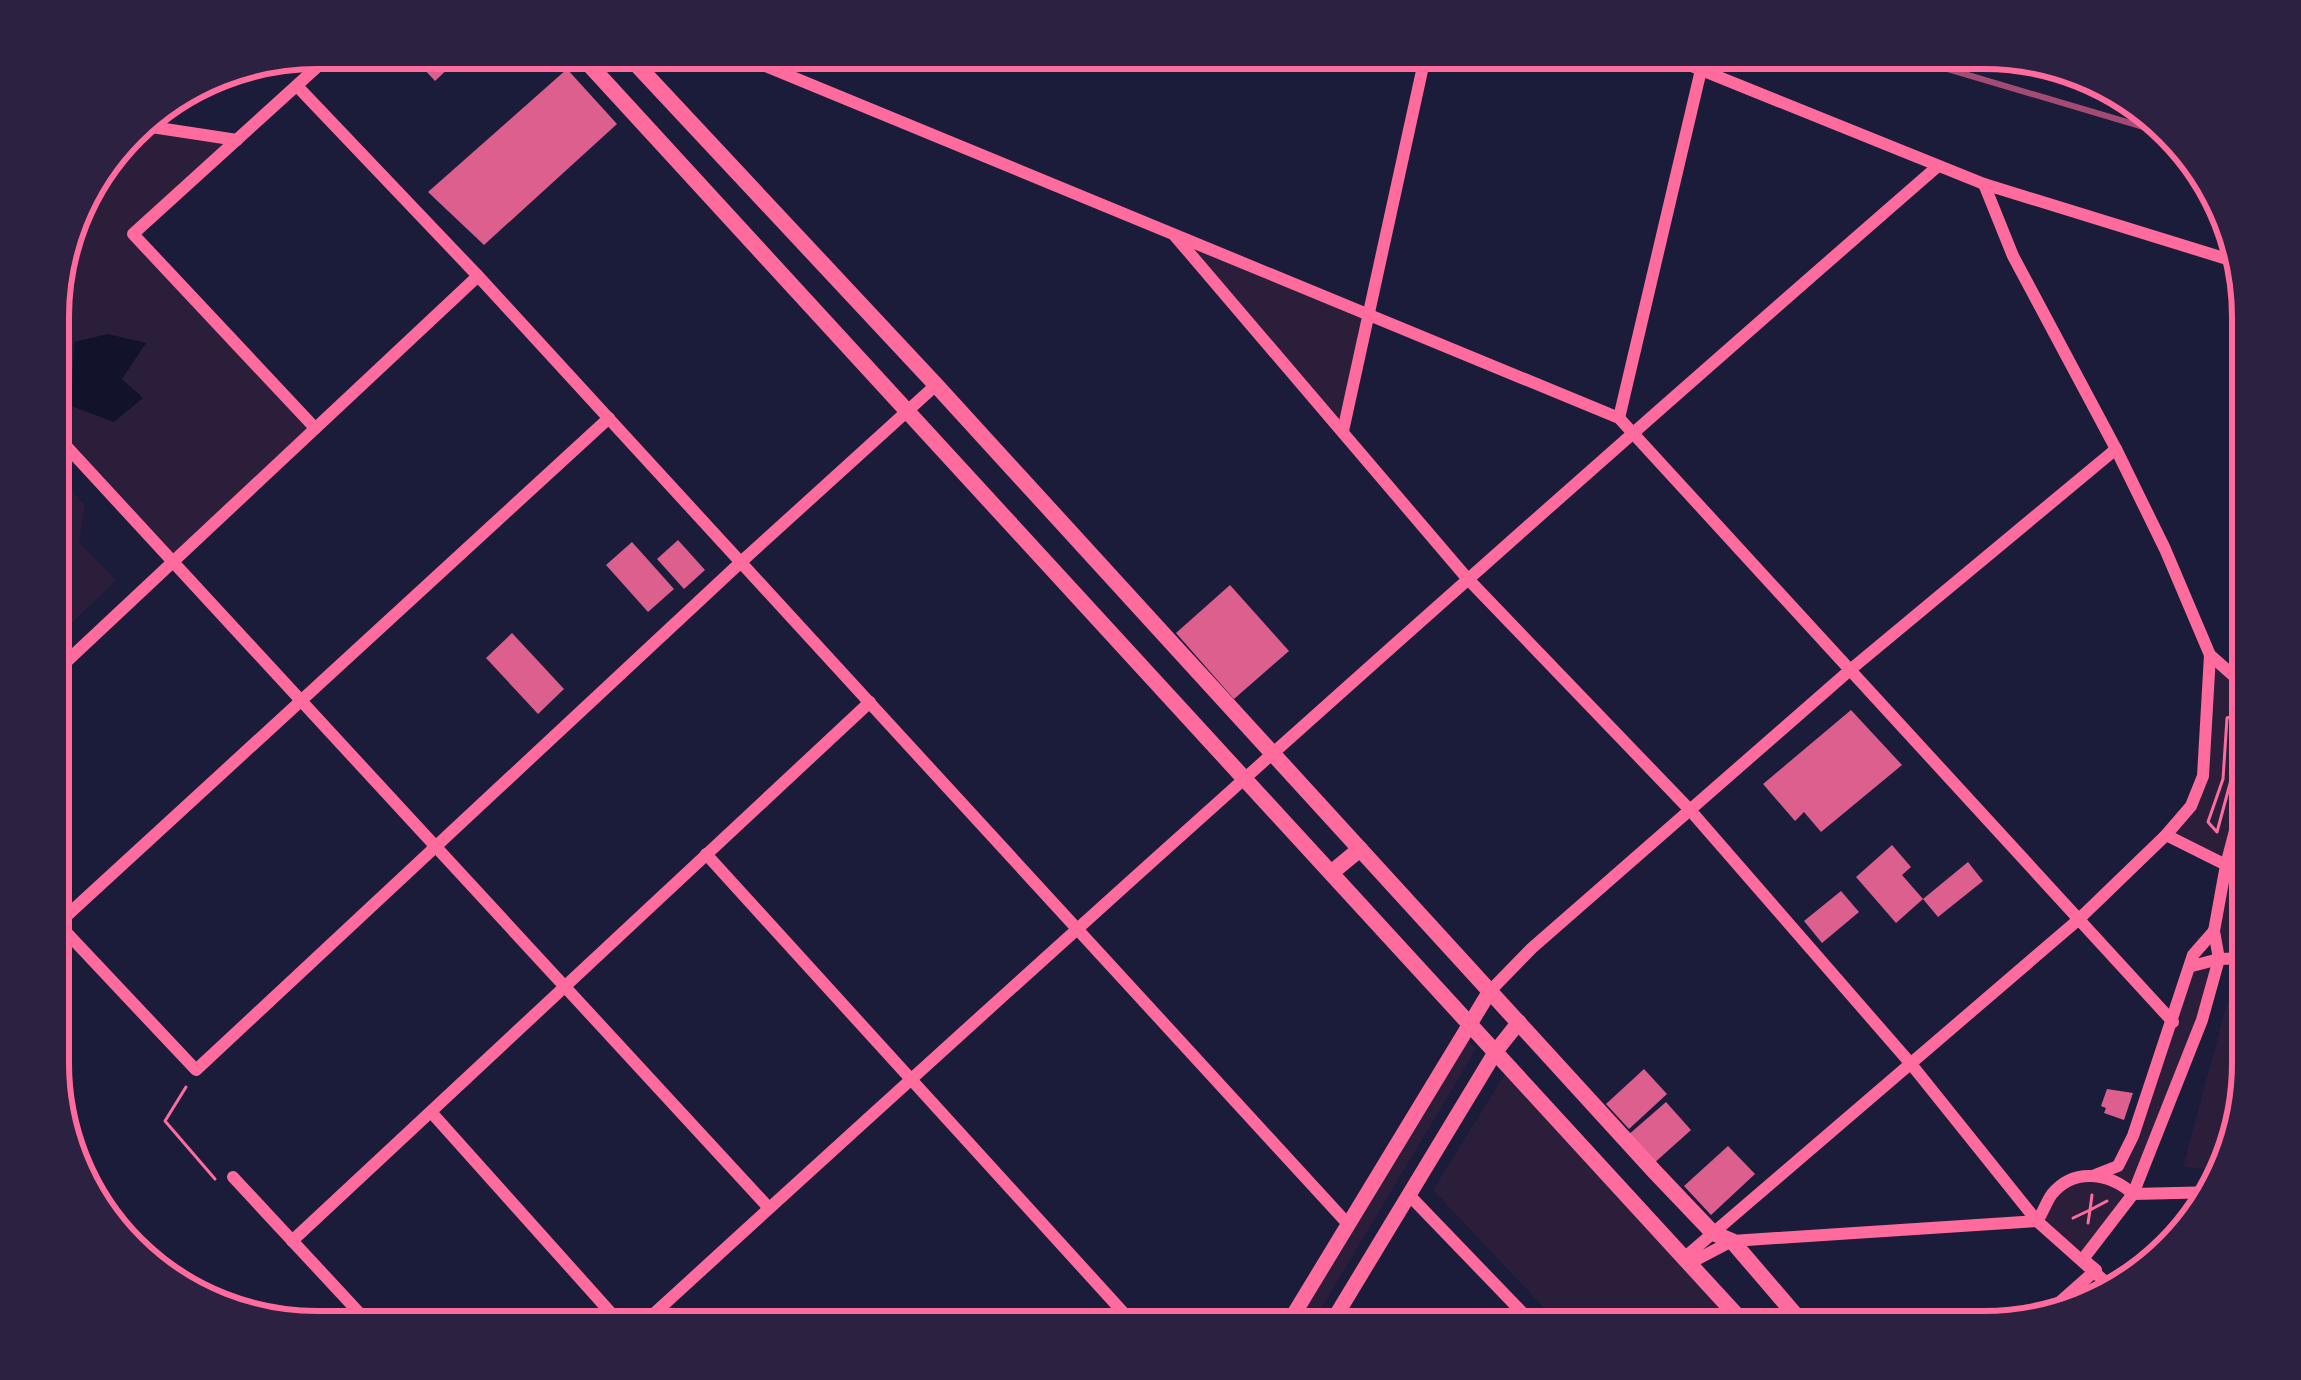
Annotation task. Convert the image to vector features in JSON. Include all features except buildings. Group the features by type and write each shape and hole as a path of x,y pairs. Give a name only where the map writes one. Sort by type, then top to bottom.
{"main road":[{"path":"593,69 1733,1310"},
{"path":"641,69 1713,1233 1732,1241 1792,1310"},
{"path":"1331,873 1360,849"}],"street":[{"path":"315,69 133,234 315,428"},
{"path":"774,69 1619,418 2173,1022"},
{"path":"1343,431 1422,69"},
{"path":"1619,418 1701,70 1984,184 2224,258"},
{"path":"297,86 478,276 1347,1223"},
{"path":"158,128 237,140"},
{"path":"655,1311 1466,577 1938,166"},
{"path":"1984,184 2031,295 2165,548 2210,655 2231,674"},
{"path":"1169,230 1466,577 1690,809 1911,1064 2037,1221 2096,1270"},
{"path":"69,659 478,276"},
{"path":"69,939 196,1070 741,562 937,386"},
{"path":"69,909 609,418"},
{"path":"69,449 769,1208"},
{"path":"1296,1310 1490,991 1532,948 1850,670 2116,449"},
{"path":"1687,1260 2078,920 2192,806 2203,776 2210,655"},
{"path":"292,1241 870,702"},
{"path":"2166,835 2231,866"},
{"path":"706,854 1121,1311"},
{"path":"2092,1182 2118,1166 2126,1151 2193,955 2214,931 2231,874"},
{"path":"2105,1279 2084,1259 2133,1194 2186,1062 2219,958 2214,931"},
{"path":"2192,966 2231,958"},
{"path":"1339,1310 1496,1052 1519,1022"},
{"path":"431,1112 612,1311"},
{"path":"233,1177 357,1311"},
{"path":"2037,1221 2053,1194 2071,1179 2116,1178 2133,1194 2195,1193"},
{"path":"1408,1195 1520,1310"},
{"path":"1687,1260 1732,1241 2037,1221"},
{"path":"2065,1297 2096,1270"}],"path":[{"path":"2231,717 2224,772 2208,822 2217,832 2231,782"},
{"path":"2224,772 2231,774"},
{"path":"2216,799 2225,804"},
{"path":"196,1070 165,1121 220,1184 233,1177"},
{"path":"2087,1230 2092,1182"},
{"path":"2073,1217 2114,1198"}],"shaded area":[{"path":"158,128 237,140 133,234 315,428 173,562 69,450 69,317 77,253 111,179"},
{"path":"1169,230 1369,316 1343,431"},
{"path":"108,334 146,343 122,379 143,398 114,422 71,406 74,342"},
{"path":"69,488 85,505 79,543 116,580 69,626"},
{"path":"2210,655 2231,674 2231,849 2227,865 2231,864 2231,959 2219,959 2226,865 2166,835 2193,801 2204,761"},
{"path":"2214,964 2195,1025 2129,1187 2119,1175 2102,1175 2135,1140 2195,969"},
{"path":"2231,988 2231,1079 2219,1142 2207,1169 2183,1167"},
{"path":"1467,1040 1476,1049 1320,1310 1303,1310"},
{"path":"1510,1066 1724,1310 1546,1310 1433,1190"},
{"path":"2093,1176 2133,1194 2083,1259 2037,1221 2053,1194"}],"railway":[{"path":"1948,69 2142,127"}]}
